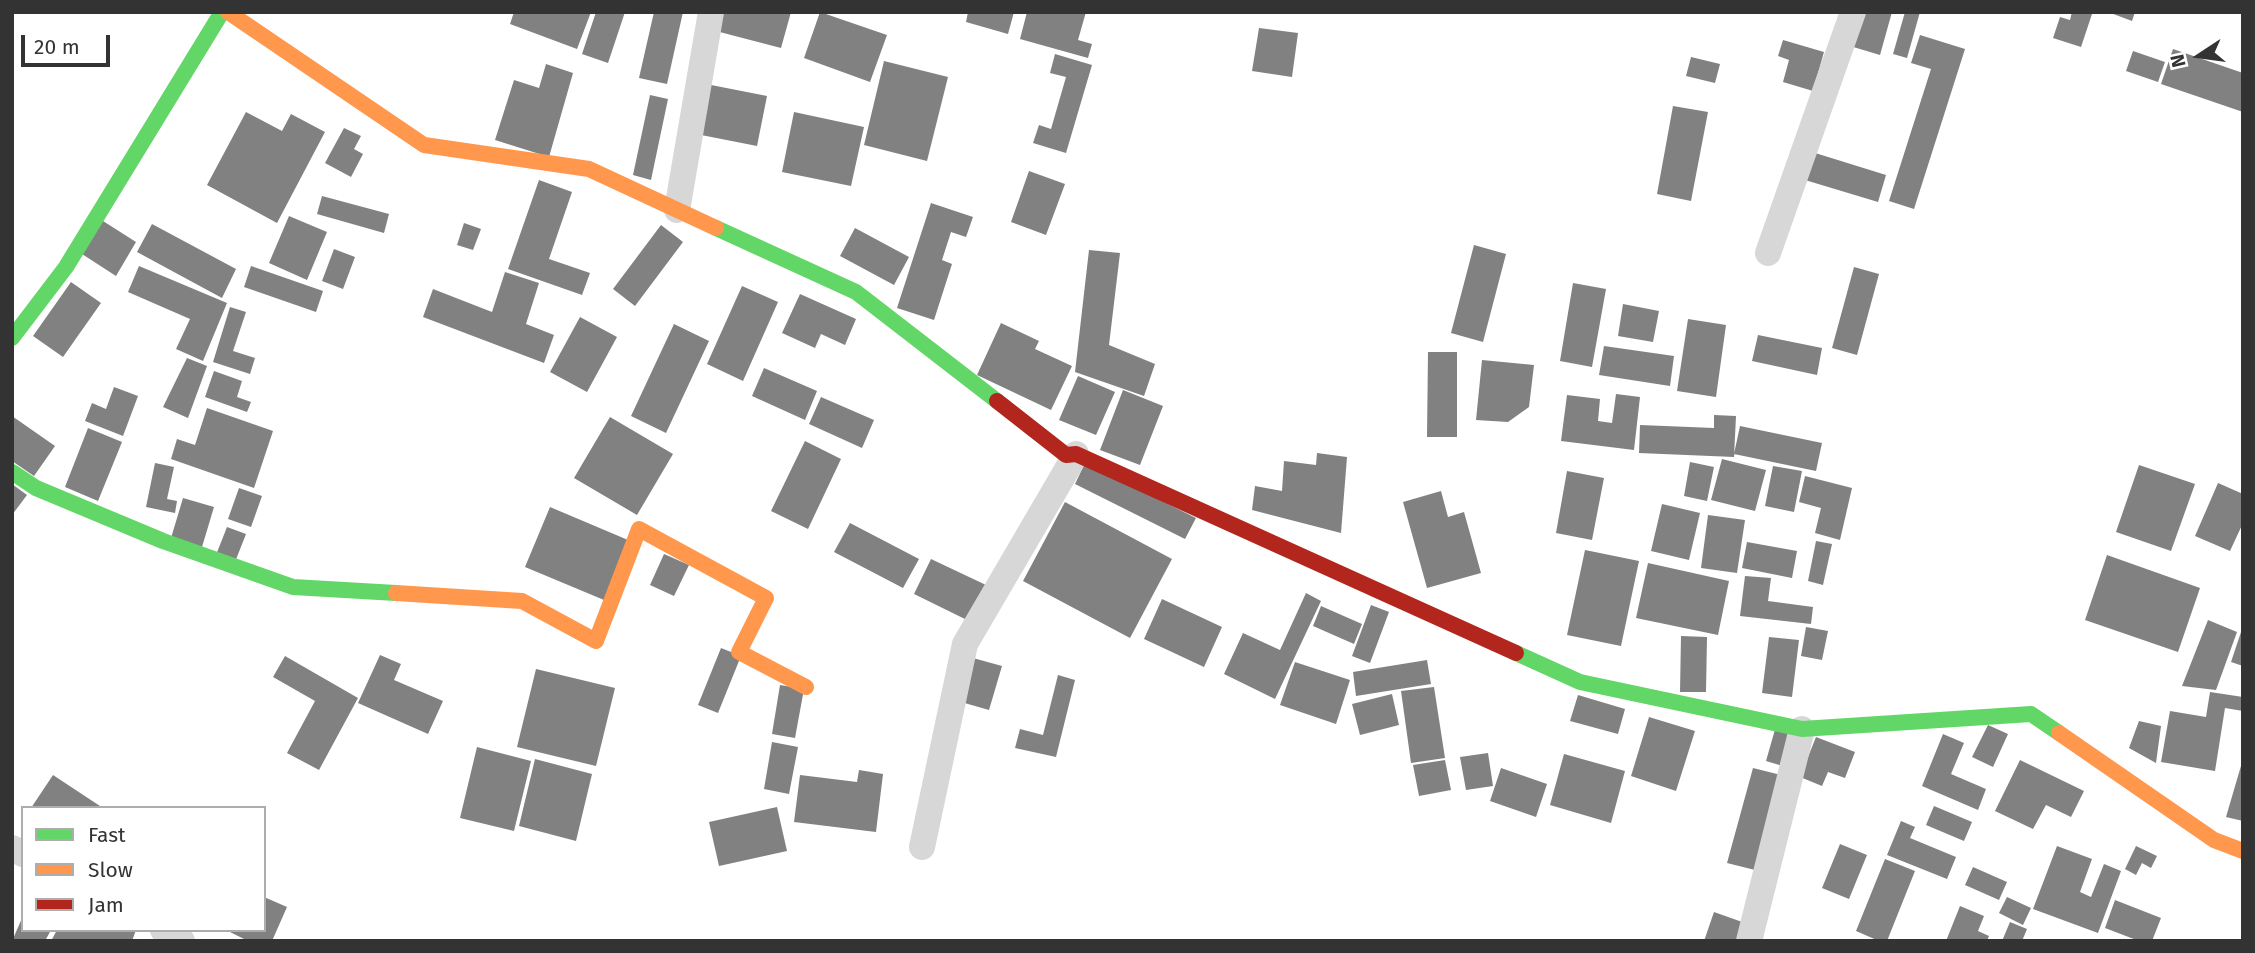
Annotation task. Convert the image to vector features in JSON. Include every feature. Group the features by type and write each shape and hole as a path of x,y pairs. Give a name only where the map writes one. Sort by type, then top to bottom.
{"street":[{"path":"12,338 66,267 222,12"},
{"path":"228,12 424,145 589,169 856,292 1066,454 1076,454 1580,682 1801,729 2031,714 2214,840 2243,851"},
{"path":"677,210 711,12"},
{"path":"1768,253 1853,12"},
{"path":"922,848 965,644 1076,454"},
{"path":"12,472 36,488 163,541 293,587 522,601 596,641 639,529 766,598 739,652 806,687"},
{"path":"1749,941 1801,729"},
{"path":"166,932 182,941"}],"building":[{"path":"514,12 591,12 577,49 510,24"},
{"path":"596,12 625,12 608,63 582,54"},
{"path":"654,12 683,12 667,84 639,78"},
{"path":"717,12 791,12 781,48 712,30"},
{"path":"820,12 887,35 870,82 804,58"},
{"path":"968,12 1014,12 1008,34 966,22"},
{"path":"1027,12 1086,12 1078,40 1092,44 1088,58 1020,39"},
{"path":"1859,12 1892,12 1880,55 1850,46"},
{"path":"1905,12 1920,12 1907,58 1893,54"},
{"path":"2072,12 2092,14 2081,47 2053,38 2060,17 2070,20"},
{"path":"2108,12 2135,12 2132,21"},
{"path":"1259,28 1298,33 1292,77 1252,71"},
{"path":"1920,35 1965,49 1914,209 1889,201 1931,69 1911,63"},
{"path":"1783,40 1824,52 1813,91 1783,82 1789,60 1778,56"},
{"path":"2173,49 2243,73 2243,112 2161,84"},
{"path":"2133,51 2165,62 2158,82 2126,71"},
{"path":"1055,54 1092,65 1066,153 1033,143 1039,125 1051,129 1066,77 1050,73"},
{"path":"1691,57 1720,64 1715,83 1686,76"},
{"path":"884,61 948,77 927,161 864,145"},
{"path":"546,64 573,73 549,157 495,140 514,80 539,88"},
{"path":"701,83 767,96 757,146 691,133"},
{"path":"650,95 668,99 651,180 633,175"},
{"path":"1673,106 1708,112 1691,201 1657,194"},
{"path":"246,112 282,131 291,114 325,132 277,223 207,185"},
{"path":"794,112 864,127 851,186 782,172"},
{"path":"344,128 361,136 354,149 363,154 351,177 325,163"},
{"path":"1812,152 1886,175 1878,202 1805,180"},
{"path":"1029,171 1065,184 1046,235 1011,222"},
{"path":"539,180 572,192 549,259 590,273 582,295 508,269"},
{"path":"322,196 389,214 384,233 317,214"},
{"path":"931,203 973,217 966,237 951,232 942,260 952,264 934,320 897,308"},
{"path":"289,216 327,232 307,280 269,263"},
{"path":"103,221 136,242 116,276 82,254"},
{"path":"464,223 481,229 473,250 457,245"},
{"path":"152,224 236,269 222,298 137,252"},
{"path":"661,225 683,242 635,306 613,289"},
{"path":"855,228 909,257 894,285 840,256"},
{"path":"1474,245 1506,254 1483,342 1451,333"},
{"path":"334,249 355,257 343,289 322,281"},
{"path":"1089,250 1120,253 1109,345 1155,364 1144,396 1075,372"},
{"path":"139,266 227,303 203,361 176,349 190,319 128,292"},
{"path":"251,266 323,291 316,312 244,287"},
{"path":"1854,267 1879,274 1857,355 1832,348"},
{"path":"505,272 539,283 526,324 554,335 544,363 423,317 433,289 492,312"},
{"path":"71,282 101,303 63,357 33,336"},
{"path":"1573,283 1606,289 1592,367 1560,361"},
{"path":"742,286 778,302 743,381 707,364"},
{"path":"800,294 856,319 845,345 821,334 815,348 782,333"},
{"path":"1623,304 1659,311 1653,342 1618,336"},
{"path":"230,307 246,312 233,351 255,358 250,374 213,362"},
{"path":"580,317 617,337 587,392 550,372"},
{"path":"1688,319 1726,325 1716,397 1677,391"},
{"path":"1001,323 1039,341 1035,349 1072,366 1051,410 977,375"},
{"path":"674,324 709,341 666,433 631,416"},
{"path":"1758,335 1822,348 1817,375 1752,361"},
{"path":"1604,346 1674,356 1670,386 1599,375"},
{"path":"1428,352 1457,352 1457,437 1427,437"},
{"path":"187,358 207,366 188,418 163,407"},
{"path":"1482,360 1534,365 1529,407 1508,422 1476,420"},
{"path":"764,368 817,391 805,420 752,396"},
{"path":"214,371 242,381 237,397 251,402 247,412 205,397"},
{"path":"1078,376 1115,392 1096,435 1059,420"},
{"path":"114,387 138,396 123,436 85,421 92,403 106,409"},
{"path":"1123,390 1163,406 1140,465 1100,450"},
{"path":"1616,394 1640,397 1634,450 1561,441 1567,395 1600,399 1598,421 1612,423"},
{"path":"821,397 874,420 862,448 809,424"},
{"path":"207,408 273,431 254,488 171,459 177,439 195,445"},
{"path":"1714,415 1736,416 1734,457 1639,453 1640,425 1714,428"},
{"path":"12,416 55,446 34,476 12,461"},
{"path":"610,417 673,454 637,515 574,478"},
{"path":"1740,426 1822,443 1816,471 1734,454"},
{"path":"88,428 122,442 98,501 65,487"},
{"path":"805,441 841,459 808,529 771,511"},
{"path":"1317,453 1347,457 1341,533 1252,510 1255,486 1282,491 1284,461 1316,465"},
{"path":"1722,459 1766,470 1755,511 1711,500"},
{"path":"1690,462 1714,467 1707,501 1684,496"},
{"path":"155,463 174,467 167,499 177,501 175,513 146,507"},
{"path":"1085,463 1196,518 1185,539 1075,484"},
{"path":"2139,465 2195,484 2171,551 2116,532"},
{"path":"1773,466 1802,471 1794,512 1765,506"},
{"path":"1567,471 1604,478 1592,540 1556,533"},
{"path":"1805,476 1852,488 1840,540 1815,533 1821,508 1799,502"},
{"path":"2218,483 2243,494 2243,523 2230,551 2195,536"},
{"path":"12,484 27,495 12,515"},
{"path":"239,488 262,496 251,527 228,519"},
{"path":"1441,491 1448,517 1464,512 1481,573 1427,588 1403,502"},
{"path":"183,498 214,507 202,547 171,538"},
{"path":"1065,502 1172,559 1130,638 1023,581"},
{"path":"1662,504 1700,513 1689,560 1651,551"},
{"path":"550,507 628,540 604,600 525,567"},
{"path":"1708,515 1745,520 1737,573 1701,568"},
{"path":"850,523 919,559 903,588 834,552"},
{"path":"227,527 246,534 235,562 216,555"},
{"path":"1816,541 1832,544 1823,585 1808,581"},
{"path":"1747,542 1797,551 1792,578 1742,568"},
{"path":"1585,550 1639,561 1621,646 1567,635"},
{"path":"664,554 689,565 674,596 650,585"},
{"path":"2107,555 2200,588 2178,652 2085,620"},
{"path":"931,559 986,585 969,621 914,594"},
{"path":"1648,563 1729,581 1718,635 1636,618"},
{"path":"1745,576 1771,578 1768,601 1813,607 1811,624 1740,616"},
{"path":"1306,593 1321,601 1275,699 1224,674 1243,633 1280,650"},
{"path":"1162,599 1222,627 1204,667 1144,639"},
{"path":"1371,605 1389,612 1370,663 1352,656"},
{"path":"1321,606 1362,624 1354,644 1313,626"},
{"path":"2208,620 2237,632 2216,690 2182,686"},
{"path":"1806,627 1828,631 1822,660 1801,656"},
{"path":"2243,629 2243,666 2231,662"},
{"path":"1681,636 1707,637 1706,692 1680,692"},
{"path":"1769,637 1799,640 1792,697 1762,693"},
{"path":"721,648 741,656 718,713 698,705"},
{"path":"380,655 401,664 394,680 443,701 428,734 358,703"},
{"path":"285,656 358,698 319,770 287,753 315,701 273,677"},
{"path":"973,658 1002,666 989,710 961,702"},
{"path":"1427,660 1431,684 1356,696 1353,672"},
{"path":"1295,662 1350,680 1336,724 1280,705"},
{"path":"536,669 615,688 596,766 517,747"},
{"path":"1058,675 1075,680 1056,757 1015,748 1020,729 1043,735"},
{"path":"780,685 804,689 795,738 772,734"},
{"path":"1434,687 1445,758 1411,763 1401,691"},
{"path":"2210,692 2243,697 2243,711 2225,708 2215,771 2161,762 2170,711 2206,717"},
{"path":"1392,694 1399,725 1360,735 1352,704"},
{"path":"1578,695 1625,709 1618,734 1570,721"},
{"path":"1649,717 1695,731 1676,791 1631,776"},
{"path":"2139,721 2161,726 2156,763 2129,748"},
{"path":"1988,725 2008,734 1993,767 1972,757"},
{"path":"1776,726 1796,731 1786,767 1766,761"},
{"path":"1943,734 1964,743 1951,774 1986,789 1978,810 1922,786"},
{"path":"1816,737 1855,752 1845,778 1828,772 1822,786 1800,777"},
{"path":"772,742 798,747 789,794 764,789"},
{"path":"477,747 531,761 514,831 460,818"},
{"path":"1488,753 1493,786 1466,790 1460,757"},
{"path":"1564,754 1625,771 1611,823 1550,805"},
{"path":"535,759 592,774 576,841 519,826"},
{"path":"2243,759 2243,821 2226,817"},
{"path":"1445,760 1451,790 1419,796 1413,765"},
{"path":"2020,760 2084,791 2071,817 2046,805 2033,829 1995,811"},
{"path":"1501,768 1547,784 1536,817 1490,801"},
{"path":"1753,768 1781,775 1755,870 1727,863"},
{"path":"859,770 883,774 876,832 794,822 800,775 857,782"},
{"path":"53,775 100,806 32,806"},
{"path":"1934,806 1972,822 1964,841 1926,825"},
{"path":"777,807 787,851 719,866 709,822"},
{"path":"1901,821 1915,827 1910,838 1956,857 1947,879 1887,855"},
{"path":"1840,844 1867,855 1849,899 1822,888"},
{"path":"2057,846 2092,859 2080,892 2091,897 2104,864 2121,871 2098,933 2033,909"},
{"path":"2136,846 2157,856 2151,868 2142,863 2136,875 2125,869"},
{"path":"1885,859 1915,871 1887,941 1879,941 1856,931"},
{"path":"1973,867 2007,882 1999,900 1965,885"},
{"path":"2007,897 2031,908 2023,925 1999,913"},
{"path":"266,898 287,907 272,941 248,941 230,932 266,932"},
{"path":"2115,900 2161,918 2152,941 2139,941 2105,928"},
{"path":"1960,906 1984,916 1978,931 1989,936 1987,941 1946,941"},
{"path":"1714,912 1745,923 1739,941 1704,941"},
{"path":"21,921 21,932 50,932 45,941 12,941"},
{"path":"2010,922 2027,929 2022,941 2002,941"},
{"path":"56,932 135,932 132,941 51,941"}],"traffic: fast":[{"path":"12,338 66,267 222,12"},
{"path":"716,228 856,292 997,401"},
{"path":"12,472 36,488 163,541 293,587 396,593"},
{"path":"1516,653 1580,682 1802,729 2031,714 2059,733"}],"traffic: slow":[{"path":"228,12 424,145 589,169 716,228"},
{"path":"396,593 522,601 596,641 639,529 766,598 739,652 806,687"},
{"path":"2059,733 2214,840 2243,851"}],"traffic: jam":[{"path":"997,401 1066,455 1076,454 1516,653"}]}
